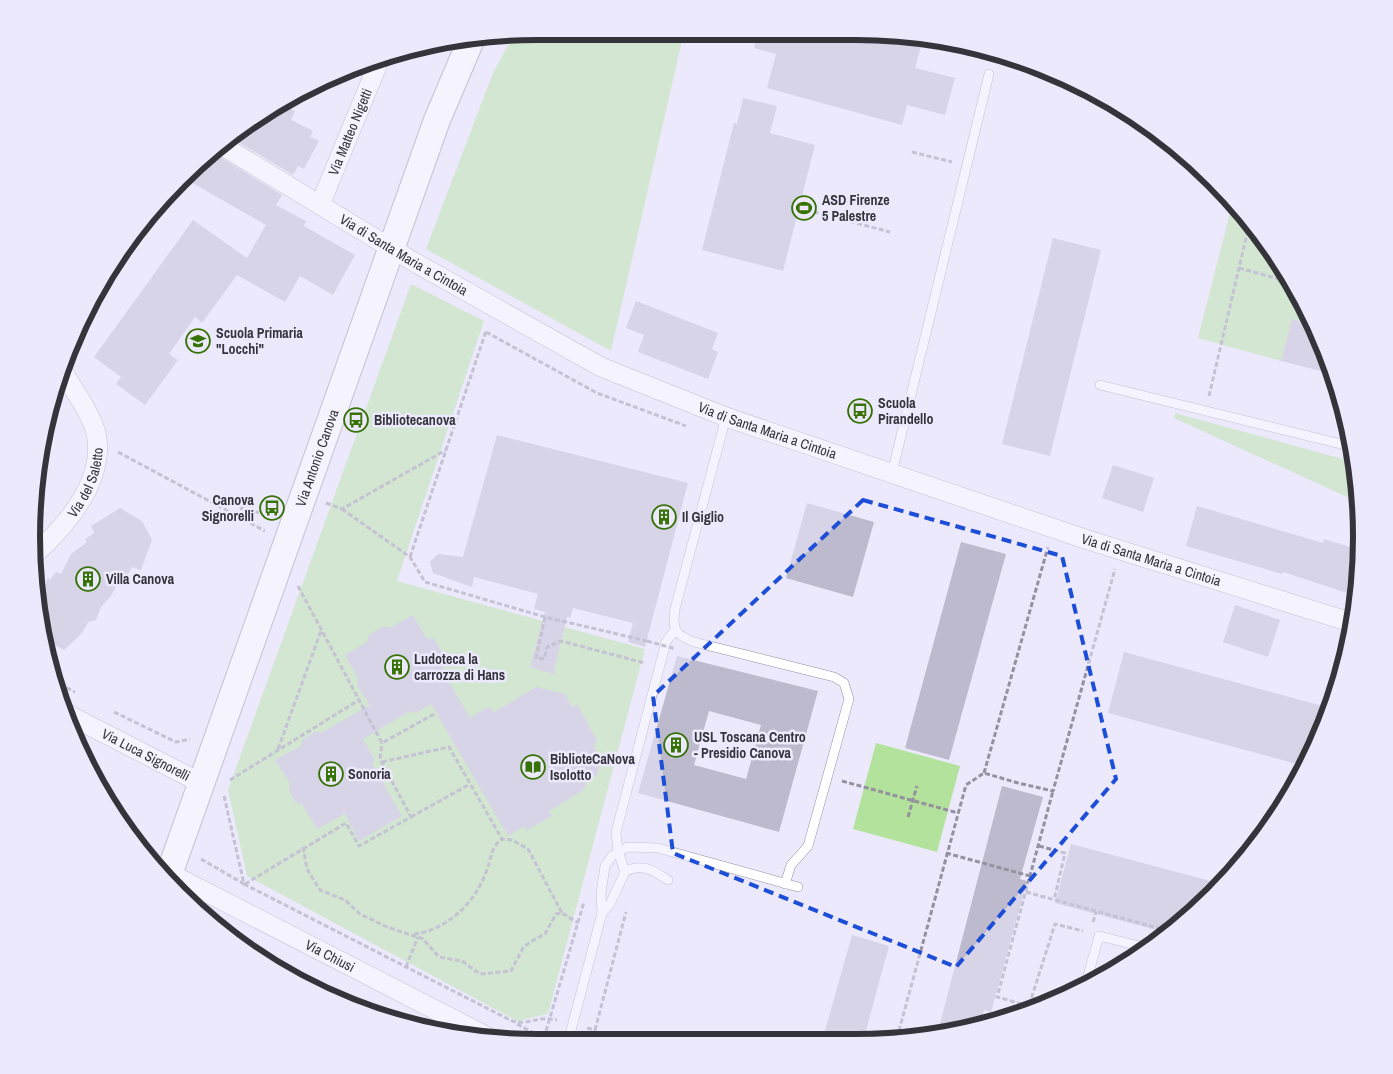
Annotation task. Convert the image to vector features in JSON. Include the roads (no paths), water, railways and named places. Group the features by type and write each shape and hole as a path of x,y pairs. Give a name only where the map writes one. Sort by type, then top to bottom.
{"street":[{"name":"Via Antonio Canova","path":"170,872 212,788 287,543 437,120 470,44"},
{"name":"Via Matteo Nigetti","path":"320,206 378,66"},
{"name":"Via di Santa Maria a Cintoia","path":"227,149 392,249 601,367 726,417 1085,539 1346,621"},
{"name":"Via del Saletto","path":"40,550 62,528 88,484 96,465 95,432 89,416 66,377"},
{"name":"Via Luca Signorelli","path":"74,718 212,788"},
{"name":"Via Chiusi","path":"180,882 475,1030"}],"lane":[{"path":"892,473 989,74"},
{"path":"1100,386 1344,445"},
{"path":"726,417 675,609 673,622 675,630 680,637 694,642 834,677 844,684 849,699 808,846 791,865 785,884"},
{"path":"625,872 618,851 616,832 666,642 675,630"},
{"path":"570,1034 602,913 603,872 608,860 618,851 627,847 658,848 798,887"},
{"path":"602,913 610,904 625,872 643,867 668,880"},
{"path":"1088,976 1099,936 1138,946"}],"place":[{"name":"ASD Firenze 5 Palestre","path":"804,208"},
{"name":"Scuola Primaria \"Locchi\"","path":"198,341"},
{"name":"Scuola Pirandello","path":"860,411"},
{"name":"Bibliotecanova","path":"356,420"},
{"name":"Canova Signorelli","path":"272,508"},
{"name":"Il Giglio","path":"664,517"},
{"name":"Villa Canova","path":"88,579"},
{"name":"Ludoteca la carrozza di Hans","path":"397,667"},
{"name":"USL Toscana Centro - Presidio Canova","path":"676,745"},
{"name":"BiblioteCaNova Isolotto","path":"533,767"},
{"name":"Sonoria","path":"331,774"}]}
